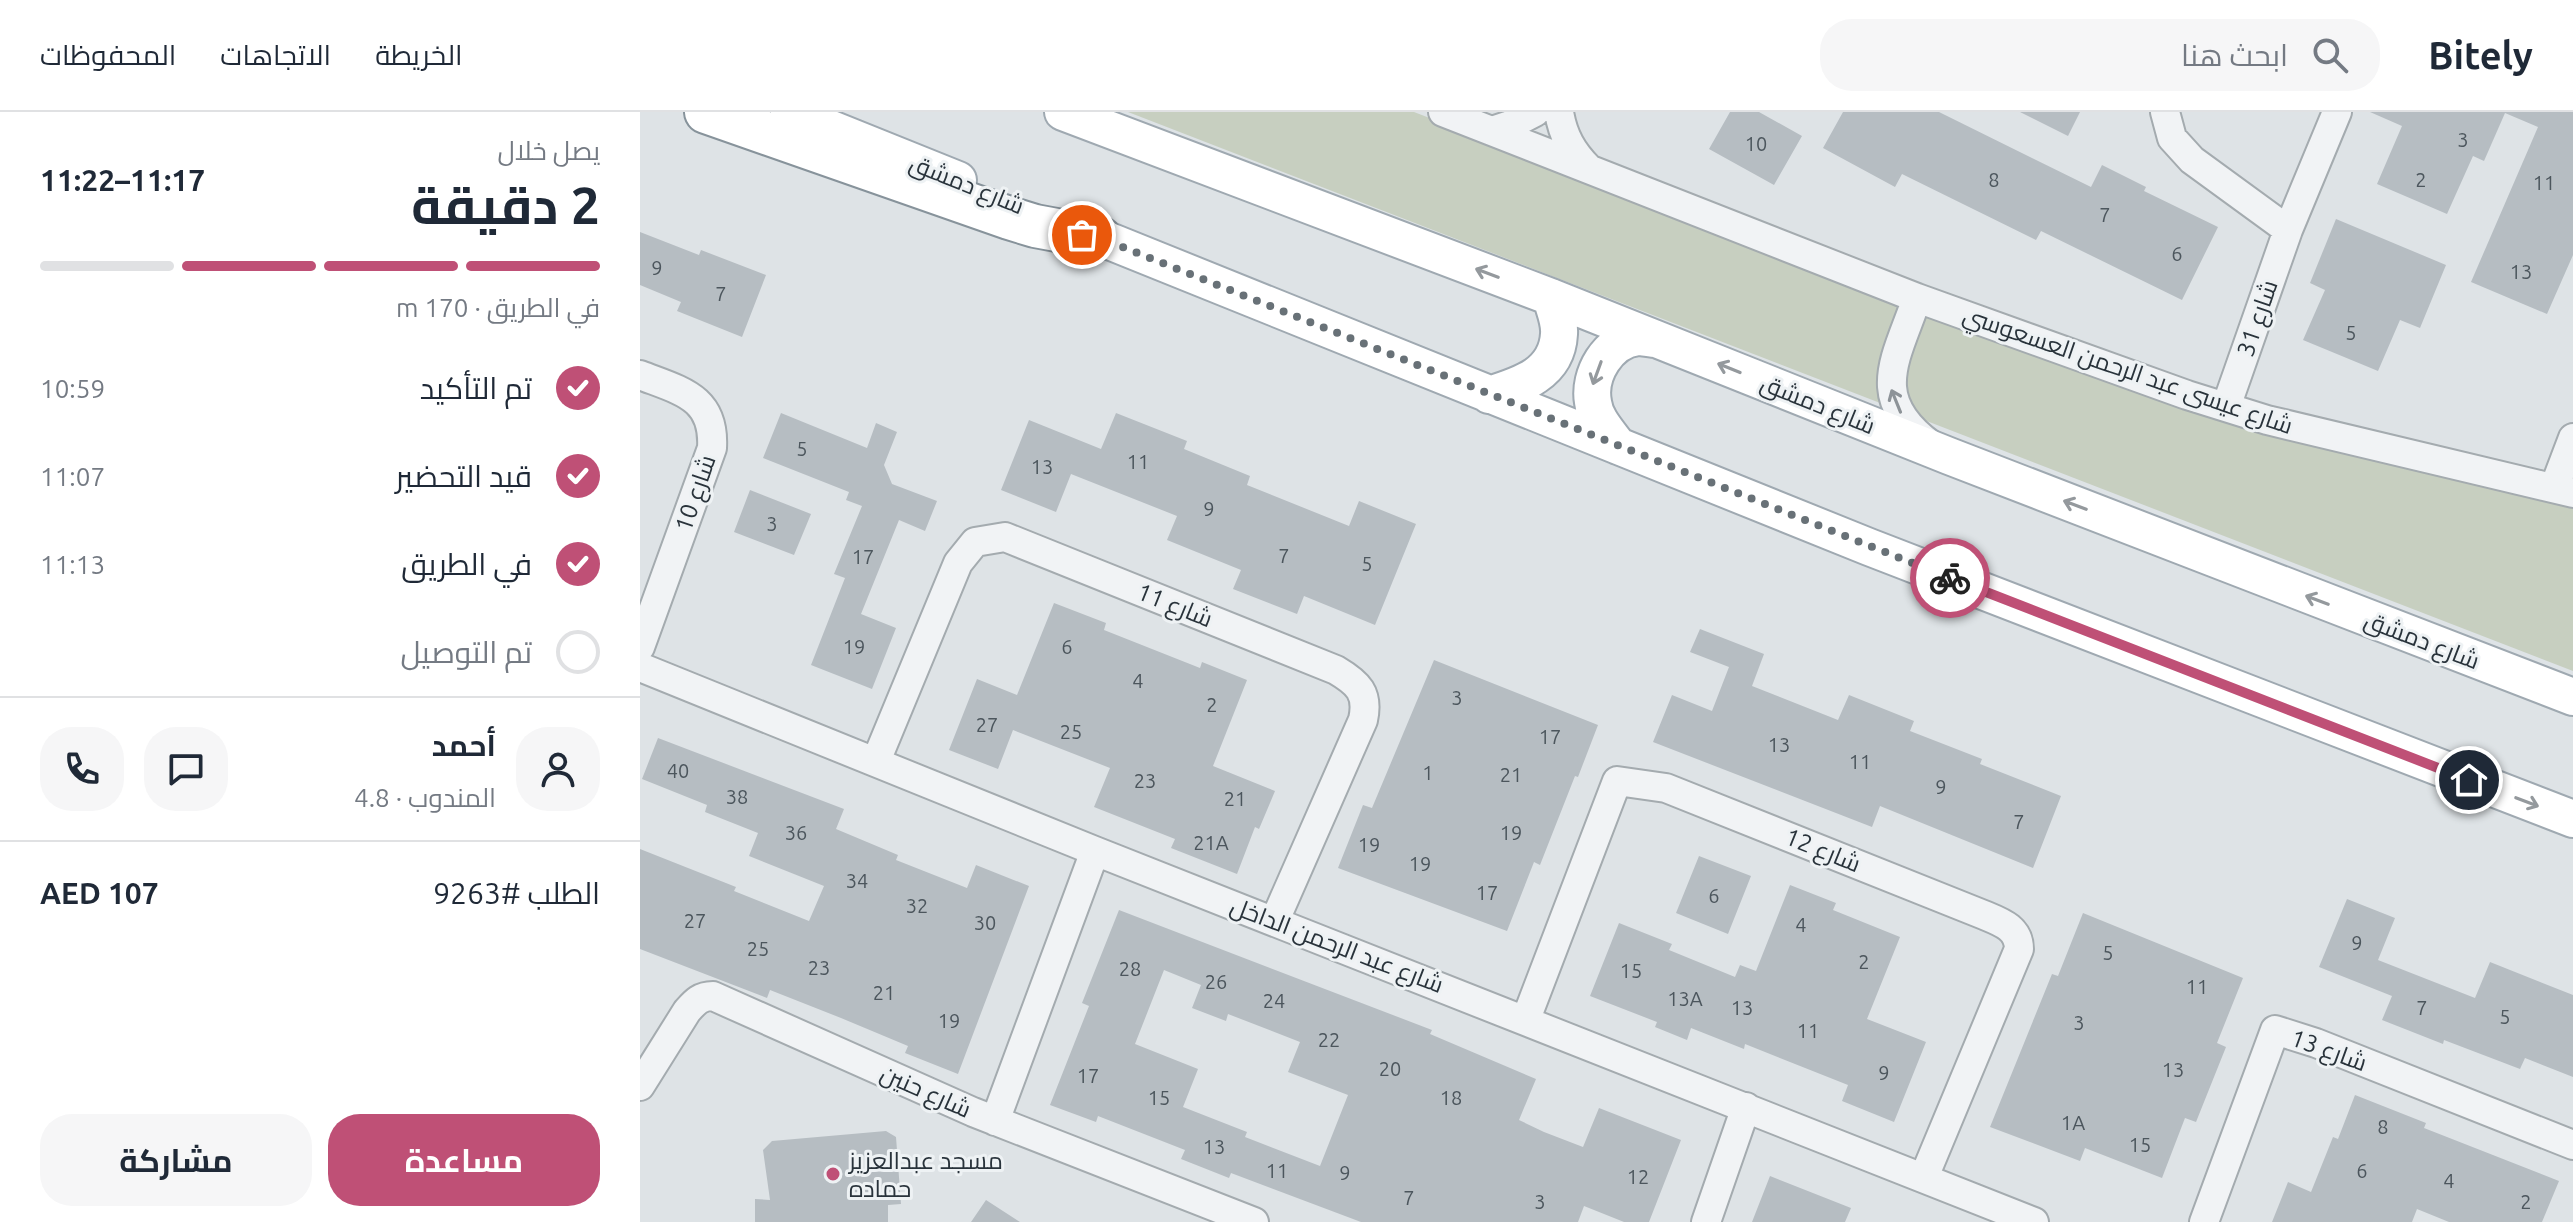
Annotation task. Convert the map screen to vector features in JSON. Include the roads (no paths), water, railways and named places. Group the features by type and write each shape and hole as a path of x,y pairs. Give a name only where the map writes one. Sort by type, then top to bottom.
{"highway":[{"path":"706,112 1035,226 1100,238"}],"main road":[{"name":"شارع دمشق","path":"789,112 1884,553 2573,819"},
{"name":"شارع دمشق","path":"1063,112 1551,297 1949,456 2573,697"},
{"path":"1489,395 1531,380 1551,360 1559,333 1551,297"},
{"path":"1618,446 1597,416 1592,402 1595,373 1611,350 1624,342 1637,337 1658,339"}],"street":[{"name":"شارع عيسى عبد الرحمن العسعوسي","path":"1443,112 1917,298 2226,407 2278,423 2564,491"},
{"path":"1492,131 1535,112"},
{"path":"1559,112 1564,135 1589,170"},
{"path":"2165,112 2172,138 2192,160 2288,230"},
{"name":"شارع 31","path":"2226,407 2288,230 2337,112"},
{"path":"1917,298 1892,371 1891,395 1914,432 1949,456"},
{"name":"شارع 10","path":"640,375 680,391 695,401 707,411 713,427 712,448 640,647"},
{"path":"2564,491 2573,438"},
{"name":"شارع 11","path":"876,761 958,563 975,542 1005,537 1336,670 1361,690 1366,705 1363,720 1275,920"},
{"name":"شارع عبد الرحمن الداخل","path":"640,667 1095,851 1924,1177 1987,1214 2034,1222"},
{"name":"شارع 12","path":"1526,1019 1617,781 1666,788 2005,923 2013,931 2019,941 2019,949 1924,1177"},
{"path":"995,1121 1095,851"},
{"name":"شارع حنين","path":"640,1086 687,1011 696,1000 713,996 995,1121 1254,1222"},
{"name":"شارع 13","path":"2204,1222 2275,1030 2316,1043 2573,1145"},
{"path":"1706,1222 1746,1107"}],"place":[{"name":"مسجد عبدالعزيز حماده","path":"833,1174"}]}
